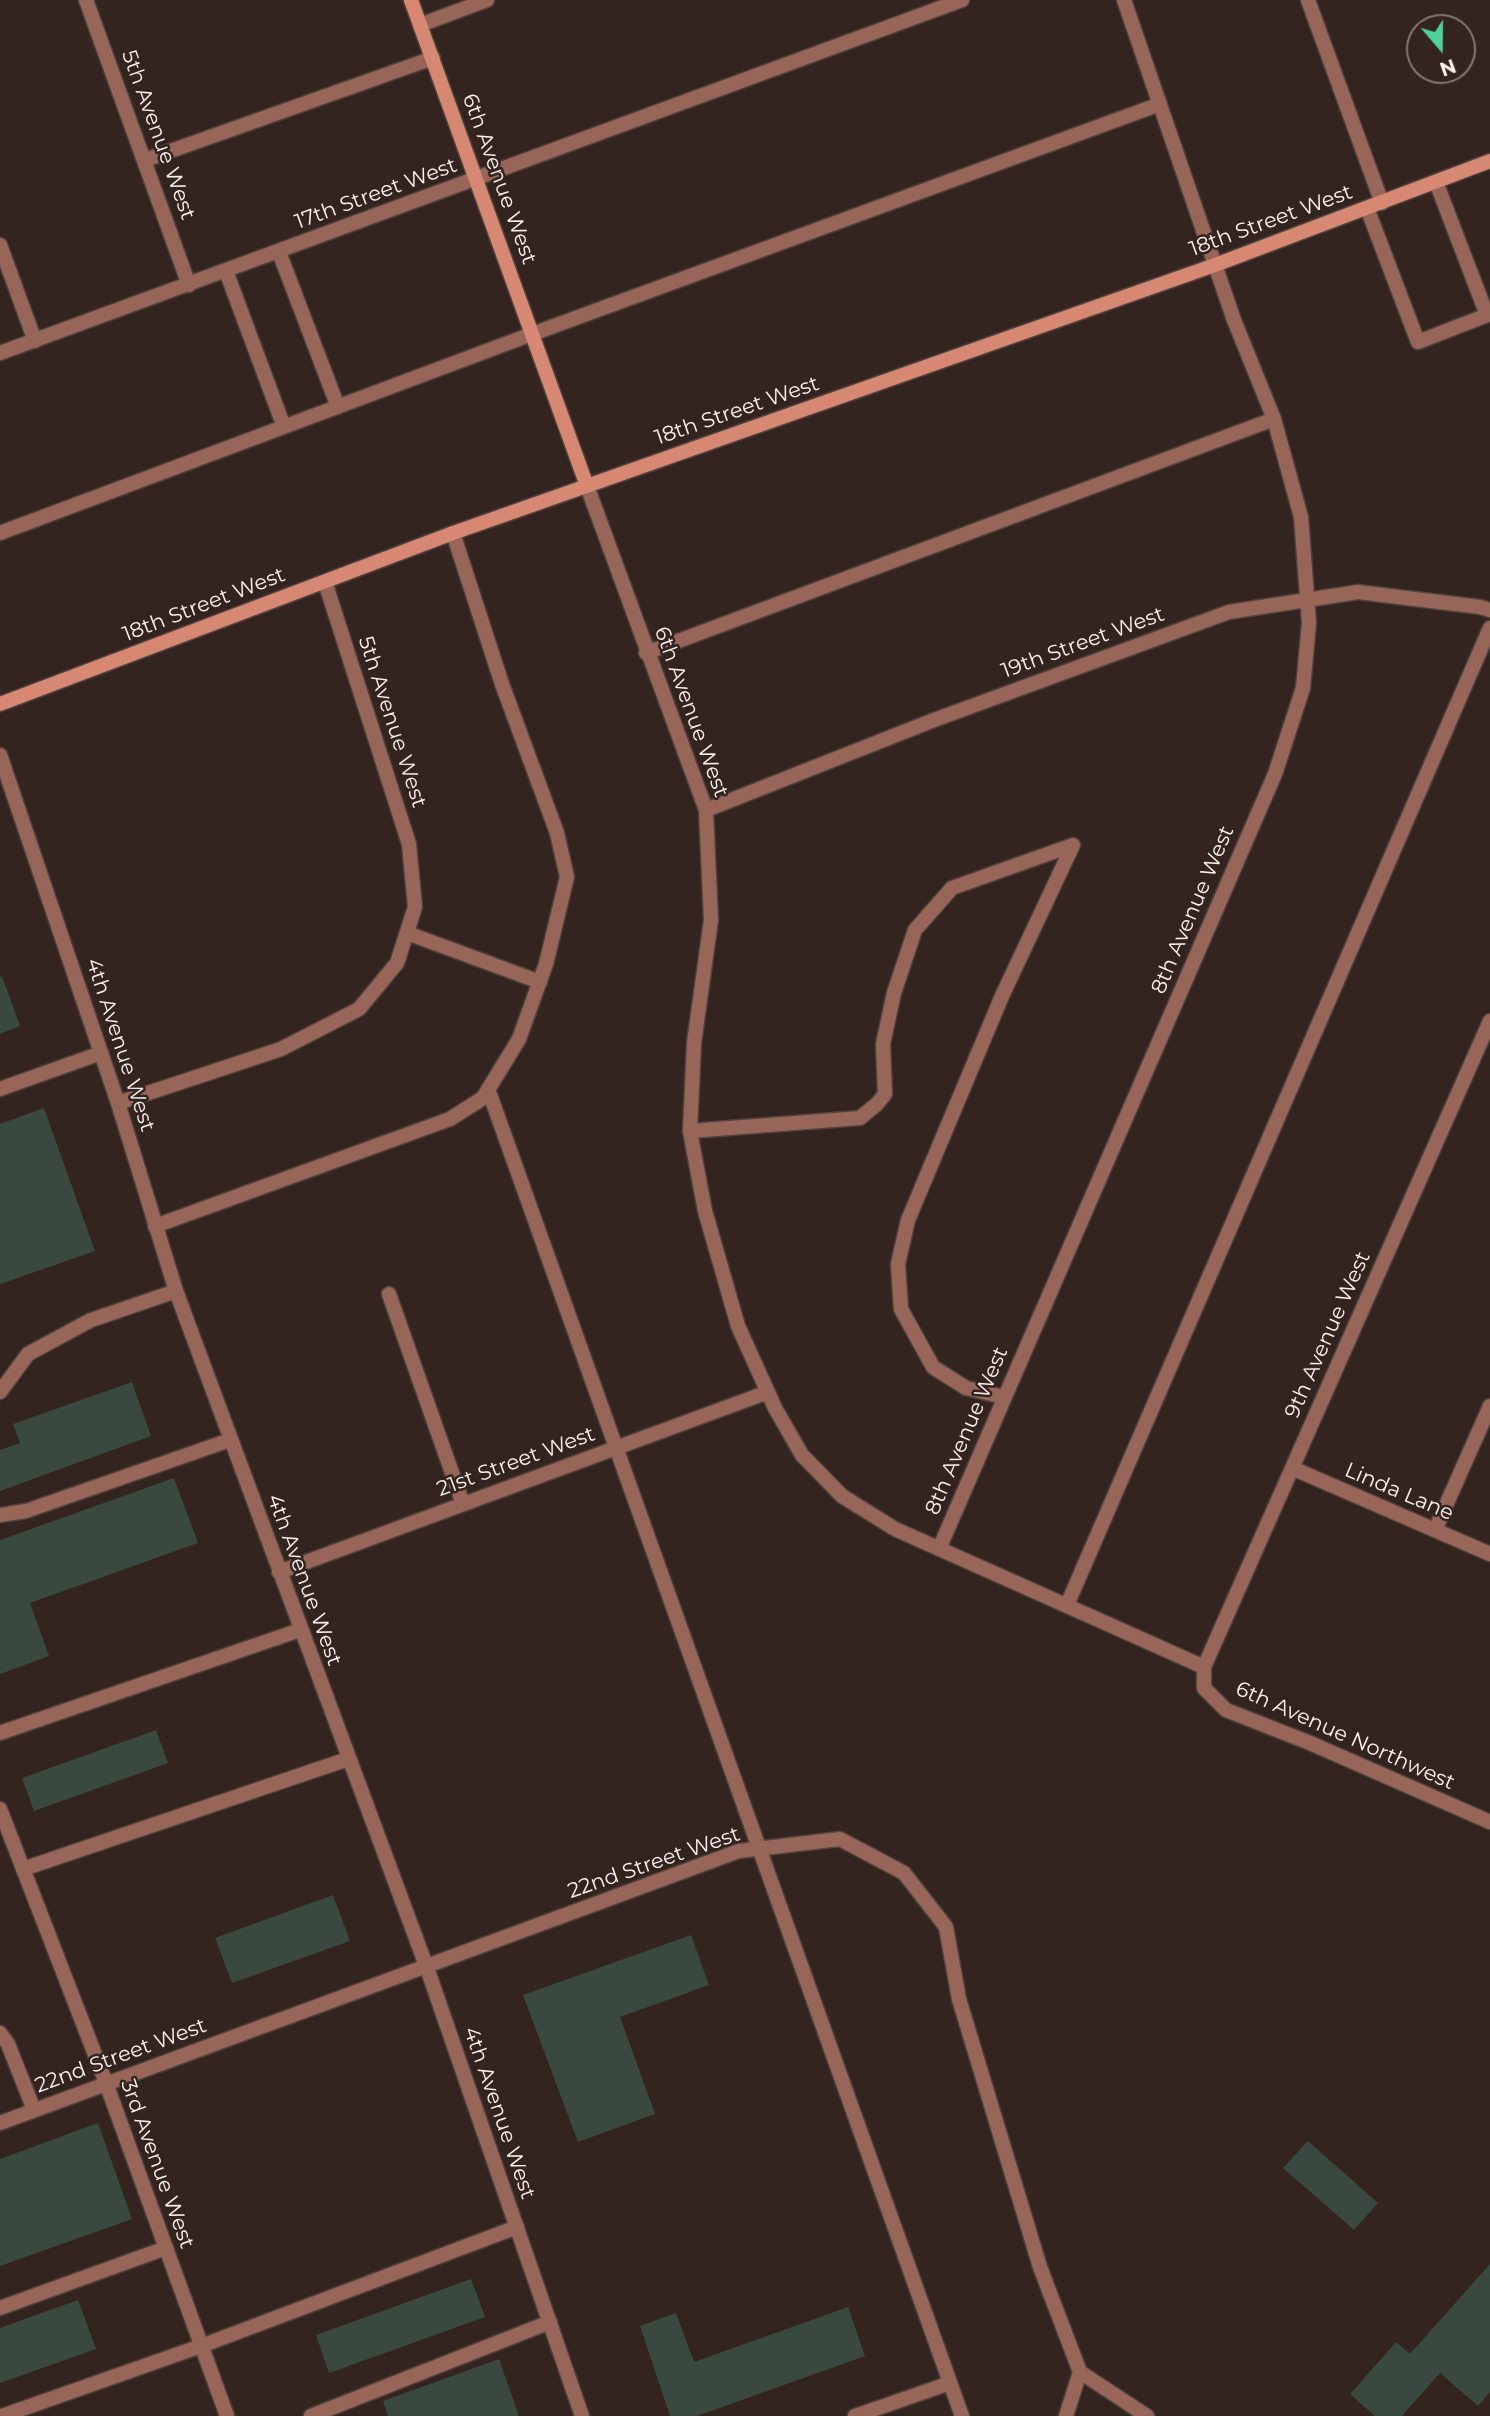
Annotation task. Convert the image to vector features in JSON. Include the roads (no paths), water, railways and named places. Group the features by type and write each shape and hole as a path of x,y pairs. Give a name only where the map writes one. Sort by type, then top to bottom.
{"street":[{"name":"5th Avenue West","path":"86,0 190,285"},
{"name":"6th Avenue West","path":"411,0 646,653 706,810 711,920 694,1043 690,1131 705,1211 738,1326 768,1392 802,1455 842,1496 895,1529 939,1549"},
{"path":"420,25 487,0"},
{"name":"17th Street West","path":"0,353 962,0"},
{"name":"8th Avenue West","path":"939,1549 1275,774 1303,688 1309,623 1301,517 1274,419 1234,320 1124,0"},
{"path":"1308,0 1382,202"},
{"path":"145,160 433,58"},
{"path":"0,533 532,334 1160,104"},
{"name":"18th Street West","path":"0,704 453,533 1215,265 1490,162"},
{"path":"1367,208 1418,342 1488,315 1436,182"},
{"path":"0,246 35,341"},
{"path":"279,252 338,407"},
{"path":"226,271 284,427"},
{"path":"646,653 1274,419"},
{"path":"155,1227 450,1119 483,1098 519,1039 547,964 567,877 557,833 502,684 453,533"},
{"name":"5th Avenue West","path":"325,582 410,844 415,907 407,933"},
{"name":"19th Street West","path":"706,810 934,720 1229,612 1358,592 1490,610"},
{"path":"1067,1605 1490,628"},
{"name":"4th Avenue West","path":"0,755 118,1103 176,1292 427,1968 582,2416"},
{"path":"690,1131 860,1118 885,1094 883,1044 894,993 915,930 952,888 1073,845 1002,996 913,1208 898,1264 901,1309 933,1367 966,1388 1004,1397"},
{"path":"118,1103 281,1049 359,1009 397,964 407,933 540,982"},
{"name":"9th Avenue West","path":"1204,1667 1490,1021"},
{"path":"0,1089 101,1053"},
{"path":"488,1089 962,2416"},
{"path":"0,1392 28,1354 90,1320 176,1292"},
{"path":"389,1294 463,1504"},
{"name":"21st Street West","path":"279,1572 768,1392"},
{"path":"1435,1530 1490,1406"},
{"path":"0,1515 26,1511 230,1440"},
{"name":"Linda Lane","path":"1292,1468 1490,1554"},
{"path":"939,1549 1204,1667"},
{"path":"0,1733 300,1630"},
{"name":"6th Avenue Northwest","path":"1204,1667 1204,1688 1226,1710 1310,1743 1490,1822"},
{"path":"23,1869 348,1759"},
{"name":"3rd Avenue West","path":"0,1809 106,2083 227,2416"},
{"name":"22nd Street West","path":"0,2123 739,1851 840,1839 904,1874 946,1927 959,1999 983,2080 1040,2267 1080,2372"},
{"path":"0,2033 8,2044 34,2110"},
{"path":"2,2416 201,2346 517,2227"},
{"path":"0,2308 166,2248"},
{"path":"311,2416 550,2322"},
{"path":"1066,2416 1080,2372 1147,2416"},
{"path":"855,2416 950,2383"}]}
